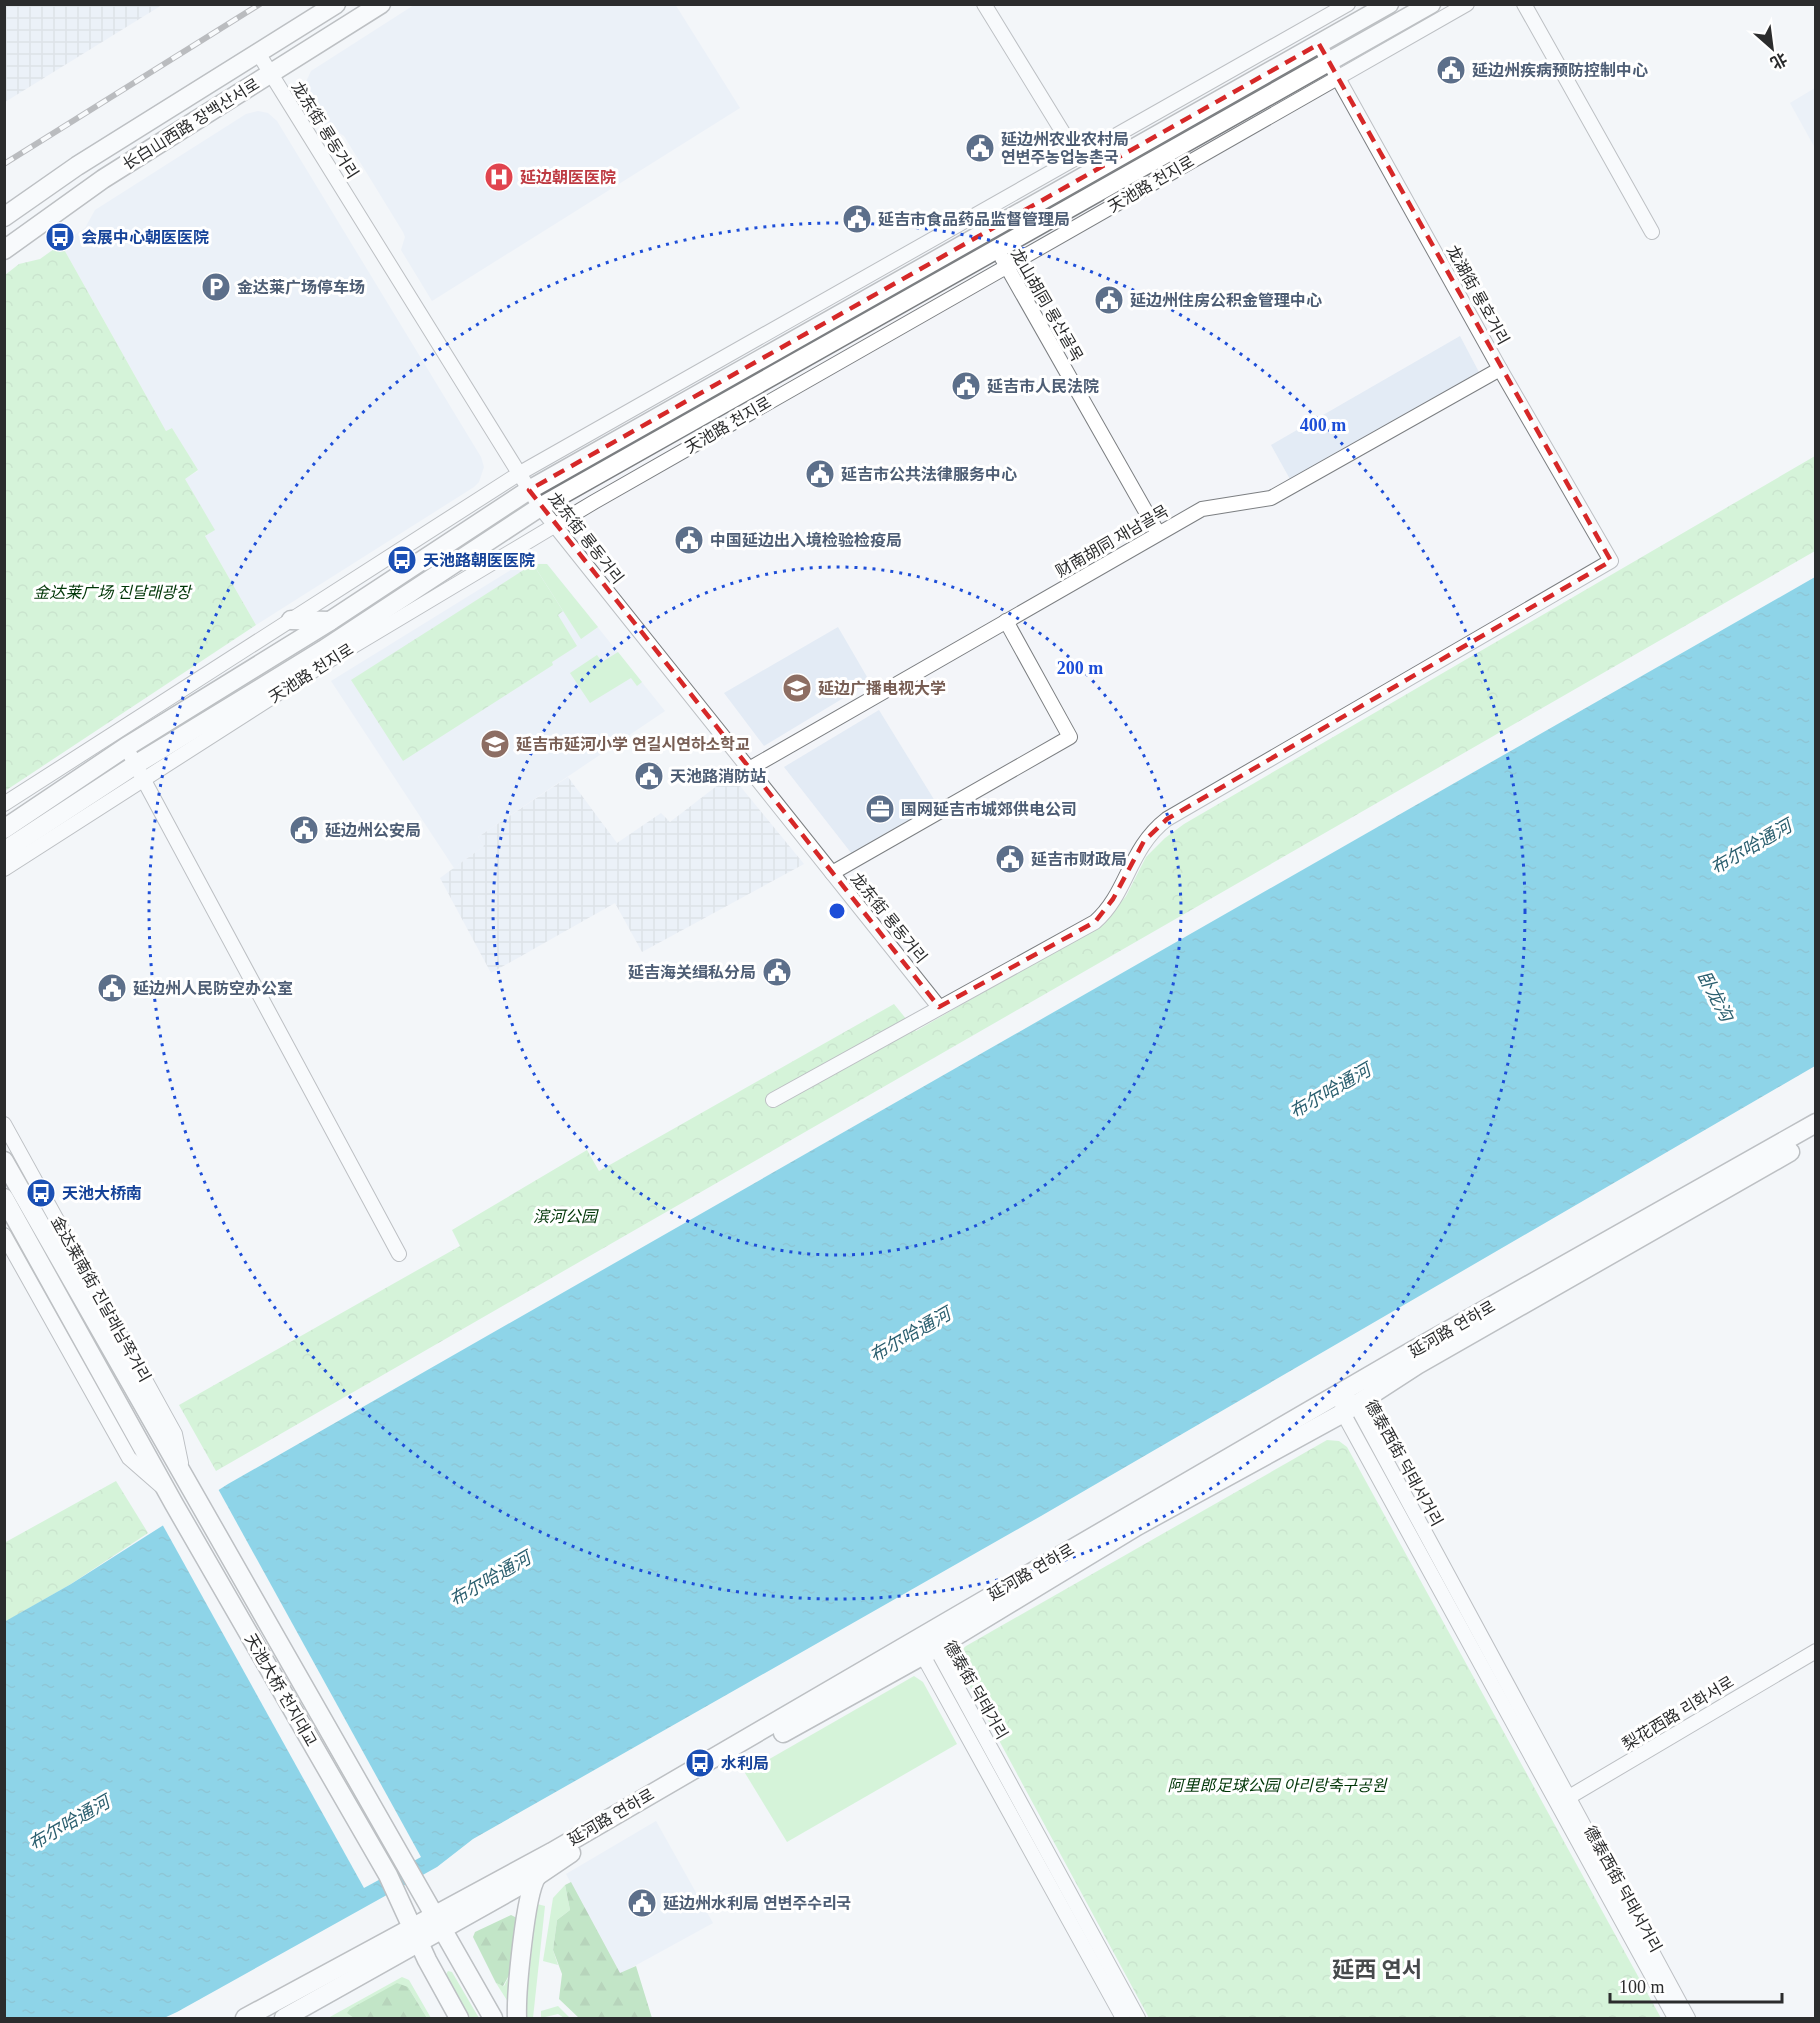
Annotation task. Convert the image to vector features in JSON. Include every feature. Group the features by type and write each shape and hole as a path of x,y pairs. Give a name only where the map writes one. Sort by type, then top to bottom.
{"main road":[{"name":"长白山西路 장백산서로","path":"4,217 56,180 336,4"},
{"name":"长白山西路 장백산서로","path":"4,250 103,179 381,4"},
{"name":"天池路 천지로","path":"4,829 126,747 330,621 529,490 1389,4"},
{"name":"天池路 천지로","path":"4,851 139,772 540,507 997,249 1334,69 1431,4"},
{"path":"291,620 330,621"},
{"name":"延河路 연하로","path":"437,1923 552,1852 922,1635 1340,1393 1815,1124"},
{"name":"延河路 연하로","path":"245,2019 537,1876 607,1830 930,1651 1137,1526 1350,1409 1417,1365 1815,1138"},
{"name":"金达莱南街 진달래남쪽거리","path":"4,1161 188,1487"},
{"path":"4,1198 171,1498"},
{"name":"天池大桥 천지대교","path":"188,1487 493,2019"},
{"name":"天池大桥 천지대교","path":"171,1498 388,1875 459,2019"},
{"path":"517,2019 518,1990 531,1890 537,1876"},
{"name":"延河路 연하로","path":"284,2019 416,1934"}],"street":[{"path":"984,4 1078,157"},
{"path":"4,804 520,473 1348,4"},
{"name":"天池路 천지로","path":"4,870 139,772 594,502 1007,266 1334,69 1467,4"},
{"path":"1524,4 1652,232"},
{"name":"龙湖街 룡호거리","path":"939,1007 1095,922 1105,914 1144,841 1167,819 1611,561 1500,369 1319,44"},
{"name":"龙东街 룡동거리","path":"258,53 540,507 939,1007"},
{"name":"龙山胡同 룡산골목","path":"997,249 1158,533"},
{"name":"财南胡同 재남골목","path":"749,769 1202,509 1272,498 1500,369"},
{"path":"832,873 1070,736 1006,621"},
{"path":"126,747 399,1254"},
{"path":"773,1100 939,1007"},
{"name":"金达莱南街 진달래남쪽거리","path":"4,1124 175,1434 188,1487"},
{"path":"4,1235 129,1458 171,1498"},
{"name":"德泰西街 덕태서거리","path":"1340,1393 1562,1802 1675,2019"},
{"name":"德泰街 덕태거리","path":"922,1635 1138,2019"},
{"name":"德泰街 덕태거리","path":"930,1651 927,1663 1002,1803 1123,2019"},
{"name":"梨花西路 리화서로","path":"1562,1802 1815,1651"},
{"name":"德泰西街 덕태서거리","path":"1562,1802 1688,2019"}],"highlighted area":[{"path":"1319,44 1611,561 1167,819 1144,841 1113,899 1095,922 939,1007 529,490"}],"shaded area":[{"path":"5,4 162,4 162,5 5,102"},
{"name":"延边朝医医院","path":"675,4 740,108 432,301 401,250 405,237 403,232 344,136 326,129 307,97 304,86 311,71 414,5"},
{"path":"1815,88 1815,148 1790,103"},
{"path":"258,111 268,113 277,121 481,457 484,467 479,482 474,487 256,625 205,536 214,530 184,479 198,471 172,428 166,431 61,244 85,228 95,210 246,114"},
{"path":"1460,336 1480,374 1291,481 1271,445"},
{"name":"延吉市延河小学 연길시연하소학교","path":"522,563 547,564 665,711 478,837 484,846 454,868 331,681"},
{"name":"延边广播电视大学","path":"838,627 870,682 764,746 724,693"},
{"path":"879,710 938,806 852,854 784,767"},
{"path":"731,775 804,864 642,952 615,903 491,973 440,878 484,846 478,837 568,777 617,843 661,813 670,822"},
{"name":"延边州水利局 연변주수리국","path":"656,1821 713,1923 620,1974 566,1874"}],"green space":[{"name":"金达莱广场 진달래광장","path":"61,244 166,431 172,428 198,470 185,479 215,530 205,536 256,625 5,791 5,275 19,264 40,259"},
{"name":"滨河公园","path":"1815,456 1815,551 216,1471 179,1405 460,1246 452,1230 587,1150 599,1171 894,1004 916,1031 1105,922 1126,896 1146,857 1165,838 1184,824"},
{"path":"533,564 547,564 598,627 581,639"},
{"path":"533,564 563,611 558,615 577,646 552,662 553,665 403,761 351,680"},
{"path":"618,652 642,682 637,686 631,678 590,703 570,673 597,655 602,662"},
{"name":"阿里郎足球公园 아리랑축구공원","path":"1327,1440 1339,1441 1347,1447 1661,2018 1149,2018 962,1672 957,1654 966,1646"},
{"path":"116,1481 148,1533 71,1584 5,1622 4,1543"},
{"path":"914,1676 923,1682 957,1744 787,1842 745,1773"},
{"path":"571,1882 620,1973 636,1966 652,2018 579,2018 559,1999 562,1974 553,1950 557,1920 570,1910 565,1885"},
{"path":"565,1885 570,1910 557,1920 553,1950 558,1965 543,1961 553,1898"},
{"path":"537,1904 545,1906 533,2018 524,2018"},
{"path":"511,1915 519,1919 513,1968 503,1986 496,1983 473,1937 475,1932"},
{"path":"513,1968 508,2002 496,1983 504,1986"},
{"path":"448,1971 452,1972 479,2018 470,2018 445,1976"},
{"path":"402,1977 409,1980 431,2018 427,2018 408,1987 350,2009 354,2018 328,2018"},
{"path":"397,1983 408,1987 427,2018 354,2018 347,2013 350,2009"},
{"path":"558,2006 570,2018 564,2018 558,2014 541,2018 541,2011"}],"water":[{"path":"1815,577 1815,1066 1041,1516 473,1839 437,1867 177,2012 164,2018 5,2018 4,1622 71,1584 228,1484"}],"pier":[{"path":"217,1487 421,1857 364,1888 161,1522"}],"railway":[{"path":"4,164 260,4"}],"place":[{"name":"延边州疾病预防控制中心","path":"1451,70"},
{"name":"延边州农业农村局 연변주농업농촌국","path":"980,148"},
{"name":"延边朝医医院","path":"499,177"},
{"name":"延吉市食品药品监督管理局","path":"857,219"},
{"name":"会展中心朝医医院","path":"60,237"},
{"name":"金达莱广场停车场","path":"216,287"},
{"name":"延边州住房公积金管理中心","path":"1109,300"},
{"name":"延吉市人民法院","path":"966,386"},
{"name":"延吉市公共法律服务中心","path":"820,474"},
{"name":"中国延边出入境检验检疫局","path":"689,540"},
{"name":"天池路朝医医院","path":"402,560"},
{"name":"延边广播电视大学","path":"797,688"},
{"name":"延吉市延河小学 연길시연하소학교","path":"495,744"},
{"name":"天池路消防站","path":"649,776"},
{"name":"国网延吉市城郊供电公司","path":"880,809"},
{"name":"延边州公安局","path":"304,830"},
{"name":"延吉市财政局","path":"1010,859"},
{"name":"延吉海关缉私分局","path":"777,972"},
{"name":"延边州人民防空办公室","path":"112,988"},
{"name":"天池大桥南","path":"41,1193"},
{"name":"水利局","path":"700,1763"},
{"name":"延边州水利局 연변주수리국","path":"642,1903"}],"district":[{"name":"延西 연서","path":"1377,1969"}],"water label":[{"name":"布尔哈通河","path":"1751,847"},
{"name":"卧龙沟","path":"1715,996"},
{"name":"布尔哈通河","path":"1330,1091"},
{"name":"布尔哈通河","path":"910,1335"},
{"name":"布尔哈通河","path":"490,1579"},
{"name":"布尔哈通河","path":"69,1823"}]}
